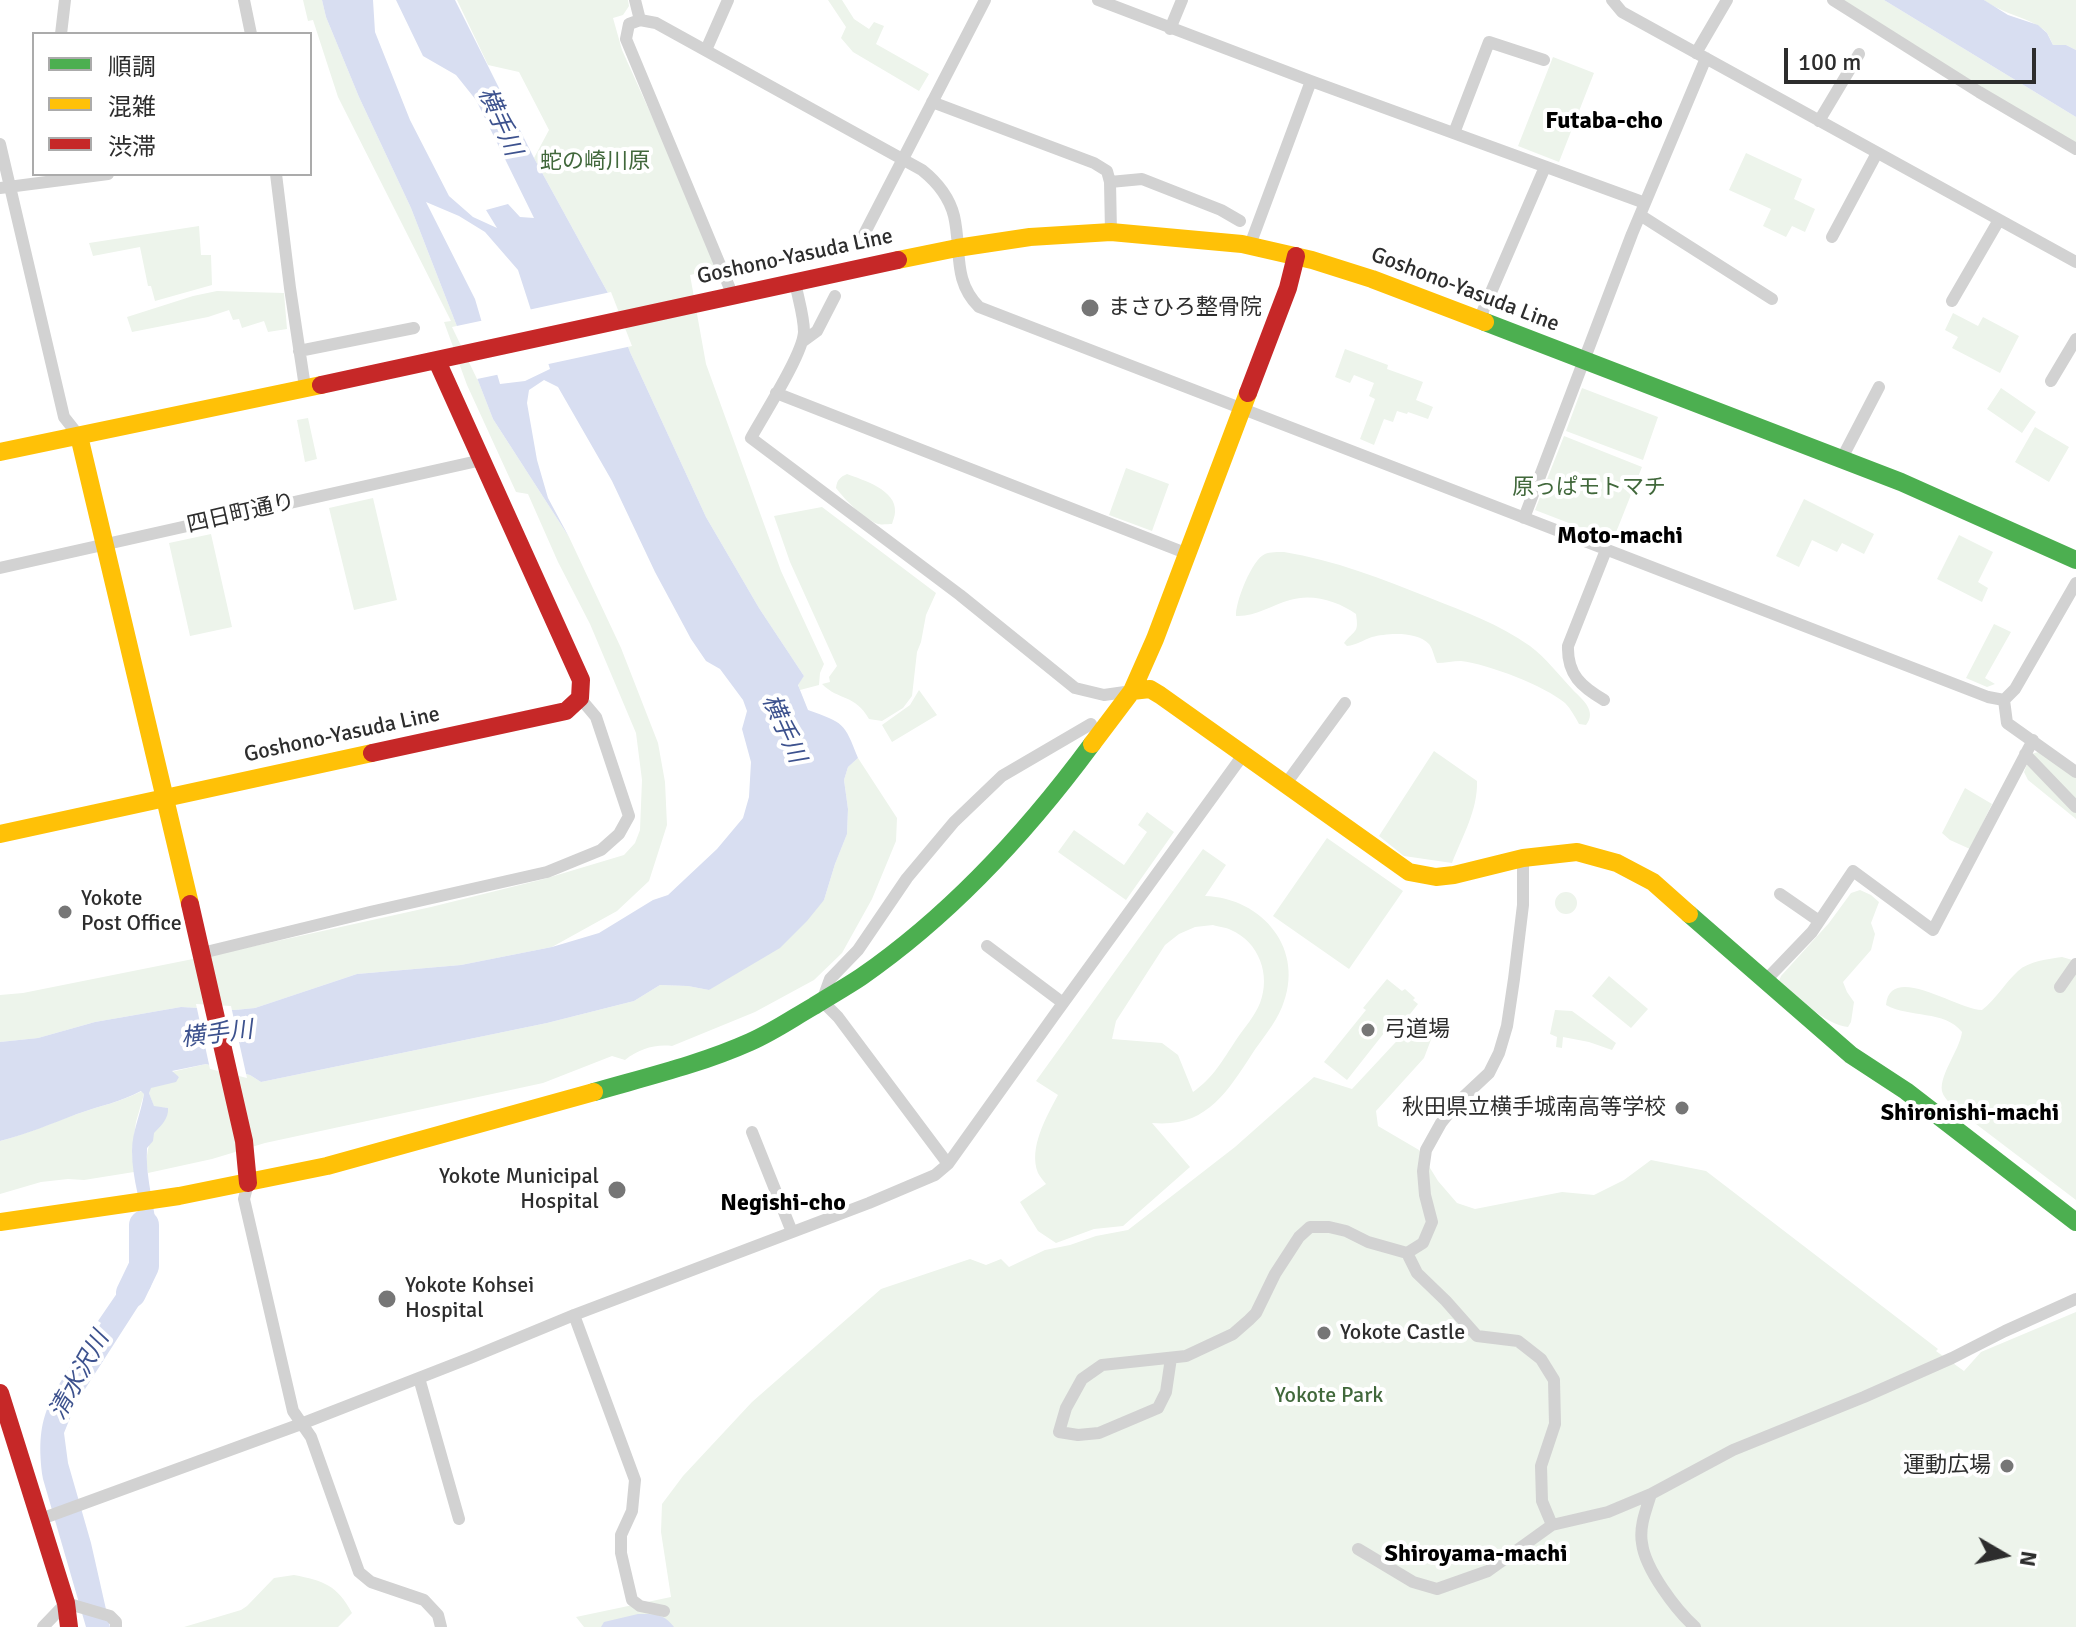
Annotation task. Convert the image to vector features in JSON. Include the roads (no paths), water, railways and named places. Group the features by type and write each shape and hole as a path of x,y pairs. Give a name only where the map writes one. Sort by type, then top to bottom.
{"street":[{"path":"61,32 65,0"},
{"path":"244,0 251,32"},
{"path":"635,0 640,20"},
{"path":"706,50 728,0"},
{"path":"858,246 985,0"},
{"path":"1098,0 1123,5 1170,29 1545,167 1643,209 1772,299"},
{"path":"1170,29 1182,0"},
{"path":"1612,0 1622,12 2076,262"},
{"path":"1524,518 1701,56 1727,0"},
{"path":"1833,0 2076,149"},
{"path":"733,296 626,39 629,24 640,20 656,23 706,50 903,158 938,183 954,214 963,283 969,297 979,307 1977,693 2004,700"},
{"path":"1454,133 1489,42 1544,60"},
{"path":"1819,121 1859,54"},
{"path":"1250,245 1311,81"},
{"path":"932,102 1094,163 1107,171 1111,232"},
{"path":"0,144 4,187 64,417 79,436 202,953 244,1141 248,1183 244,1199 293,1411 311,1437 359,1572 371,1582 424,1600 438,1615 441,1627"},
{"path":"1832,237 1877,153"},
{"path":"1479,320 1545,167"},
{"path":"4,187 76,176"},
{"path":"276,176 305,387"},
{"path":"1110,182 1142,179 1221,210 1240,221"},
{"path":"1952,301 1999,220"},
{"name":"Goshono-Yasuda Line","path":"0,452 957,248 1030,237 1111,232 1250,245 1372,279 1926,493 2076,560"},
{"path":"0,1222 248,1183 342,1162 591,1093 718,1055 761,1037 860,978 908,942 992,865 1053,797 1132,691 1188,554 1288,288 1296,256"},
{"path":"795,282 804,329 802,342 751,438 960,595 1066,683 1104,695 1150,689 1409,872 1436,877 1454,875 1523,858 1577,852 1617,863 1653,882 1851,1055 1906,1091 2076,1222"},
{"path":"802,342 817,331 835,296"},
{"path":"299,351 414,328"},
{"path":"2051,381 2076,339"},
{"path":"202,953 547,872 601,850 619,834 629,816 596,717 580,698 581,680 437,361"},
{"path":"1841,460 1879,387"},
{"path":"776,393 1188,554"},
{"name":"四日町通り","path":"0,568 482,460"},
{"path":"1604,700 1583,688 1575,677 1568,657 1568,646 1606,550"},
{"path":"2004,700 2015,689 2076,583"},
{"name":"Goshono-Yasuda Line","path":"0,834 566,711 580,698"},
{"path":"2004,700 2007,723 2076,772"},
{"path":"1285,785 1345,703"},
{"path":"822,1001 830,979 858,950 907,878 954,822 1002,776 1091,724"},
{"path":"1765,981 1812,932 1853,871 1933,930 2033,740"},
{"path":"2025,754 2076,807"},
{"path":"45,1517 301,1424 935,1175 948,1164 1243,755"},
{"path":"1407,1253 1423,1243 1432,1222 1423,1171 1426,1150 1457,1103 1489,1073 1507,1026 1523,902 1523,858"},
{"path":"1780,894 1819,921"},
{"path":"987,946 1063,1003"},
{"path":"2060,987 2076,964"},
{"path":"822,1001 838,1017 948,1164"},
{"path":"752,1132 792,1232"},
{"path":"1171,1358 1166,1392 1158,1408 1099,1433 1078,1435 1059,1432 1066,1408 1082,1379 1102,1365 1186,1356 1233,1334 1256,1313 1275,1274 1299,1237 1310,1227 1346,1231 1368,1242 1407,1253 1417,1273 1477,1336 1518,1341 1541,1359 1554,1380 1555,1424 1541,1466 1542,1501 1552,1525"},
{"path":"1358,1549 1413,1582 1437,1589 1488,1571 1552,1525 1608,1512 1651,1494 1733,1450 1952,1358 2076,1299"},
{"path":"574,1315 635,1480 632,1511 621,1535 621,1553 632,1600 640,1606 664,1611"},
{"path":"419,1378 459,1519"},
{"path":"0,1393 45,1517 71,1605 69,1627"},
{"path":"1651,1494 1643,1519 1642,1544 1653,1573 1682,1616 1695,1627"},
{"path":"71,1605 114,1618"},
{"path":"43,1627 71,1605"}],"water":[{"name":"横手川","path":"322,0 373,0 375,32 410,120 449,196 473,217 497,228 486,210 508,204 520,217 534,218 476,100 456,75 423,56 396,0 455,0 534,158 608,293 630,352 706,517 759,608 804,676 798,685 808,710 836,721 846,730 858,758 848,767 844,780 847,834 824,900 807,921 780,948 709,990 660,985 634,1001 547,1023 261,1082 250,1075 206,1064 172,1071 179,1077 176,1082 151,1088 149,1093 154,1106 168,1108 166,1118 147,1148 157,1236 156,1271 150,1288 76,1403 64,1433 68,1463 91,1543 110,1627 86,1627 43,1479 41,1440 47,1410 60,1383 80,1350 84,1351 101,1323 98,1321 141,1254 149,1254 150,1241 132,1161 133,1136 144,1094 141,1091 0,1141 0,1042 38,1038 95,1022 181,1007 255,1008 357,974 461,965 552,947 599,933 653,900 668,895 717,849 743,818 749,797 751,762 742,729 747,711 743,700 720,669 706,661 691,639 612,481 558,387 544,380 529,390 527,403 537,460 548,498 569,537 493,419 411,208 326,17","holes":["426,202 459,216 485,232 518,270 550,369 525,381 500,384 475,299"]},
{"path":"1884,0 1984,0 2008,15 2038,25 2053,45 2066,45 2076,50 2076,117"},
{"path":"638,1614 658,1615 674,1627 601,1627 604,1622"}],"waterway":[{"name":"清水沢川","path":"131,1293 144,1266 144,1225"}],"place":[{"name":"まさひろ整骨院","path":"1090,308"},
{"name":"Yokote Post Office","path":"65,912"},
{"name":"弓道場","path":"1368,1030"},
{"name":"秋田県立横手城南高等学校","path":"1682,1108"},
{"name":"Yokote Municipal Hospital","path":"617,1190"},
{"name":"Yokote Kohsei Hospital","path":"387,1299"},
{"name":"Yokote Castle","path":"1324,1333"},
{"name":"運動広場","path":"2007,1466"}],"district":[{"name":"Futaba-cho","path":"1604,122"},
{"name":"Moto-machi","path":"1620,537"},
{"name":"Shironishi-machi","path":"1970,1114"},
{"name":"Negishi-cho","path":"783,1204"},
{"name":"Shiroyama-machi","path":"1476,1555"}],"park label":[{"name":"蛇の崎川原","path":"595,162"},
{"name":"原っぱモトマチ","path":"1589,488"},
{"name":"Yokote Park","path":"1329,1396"}]}
